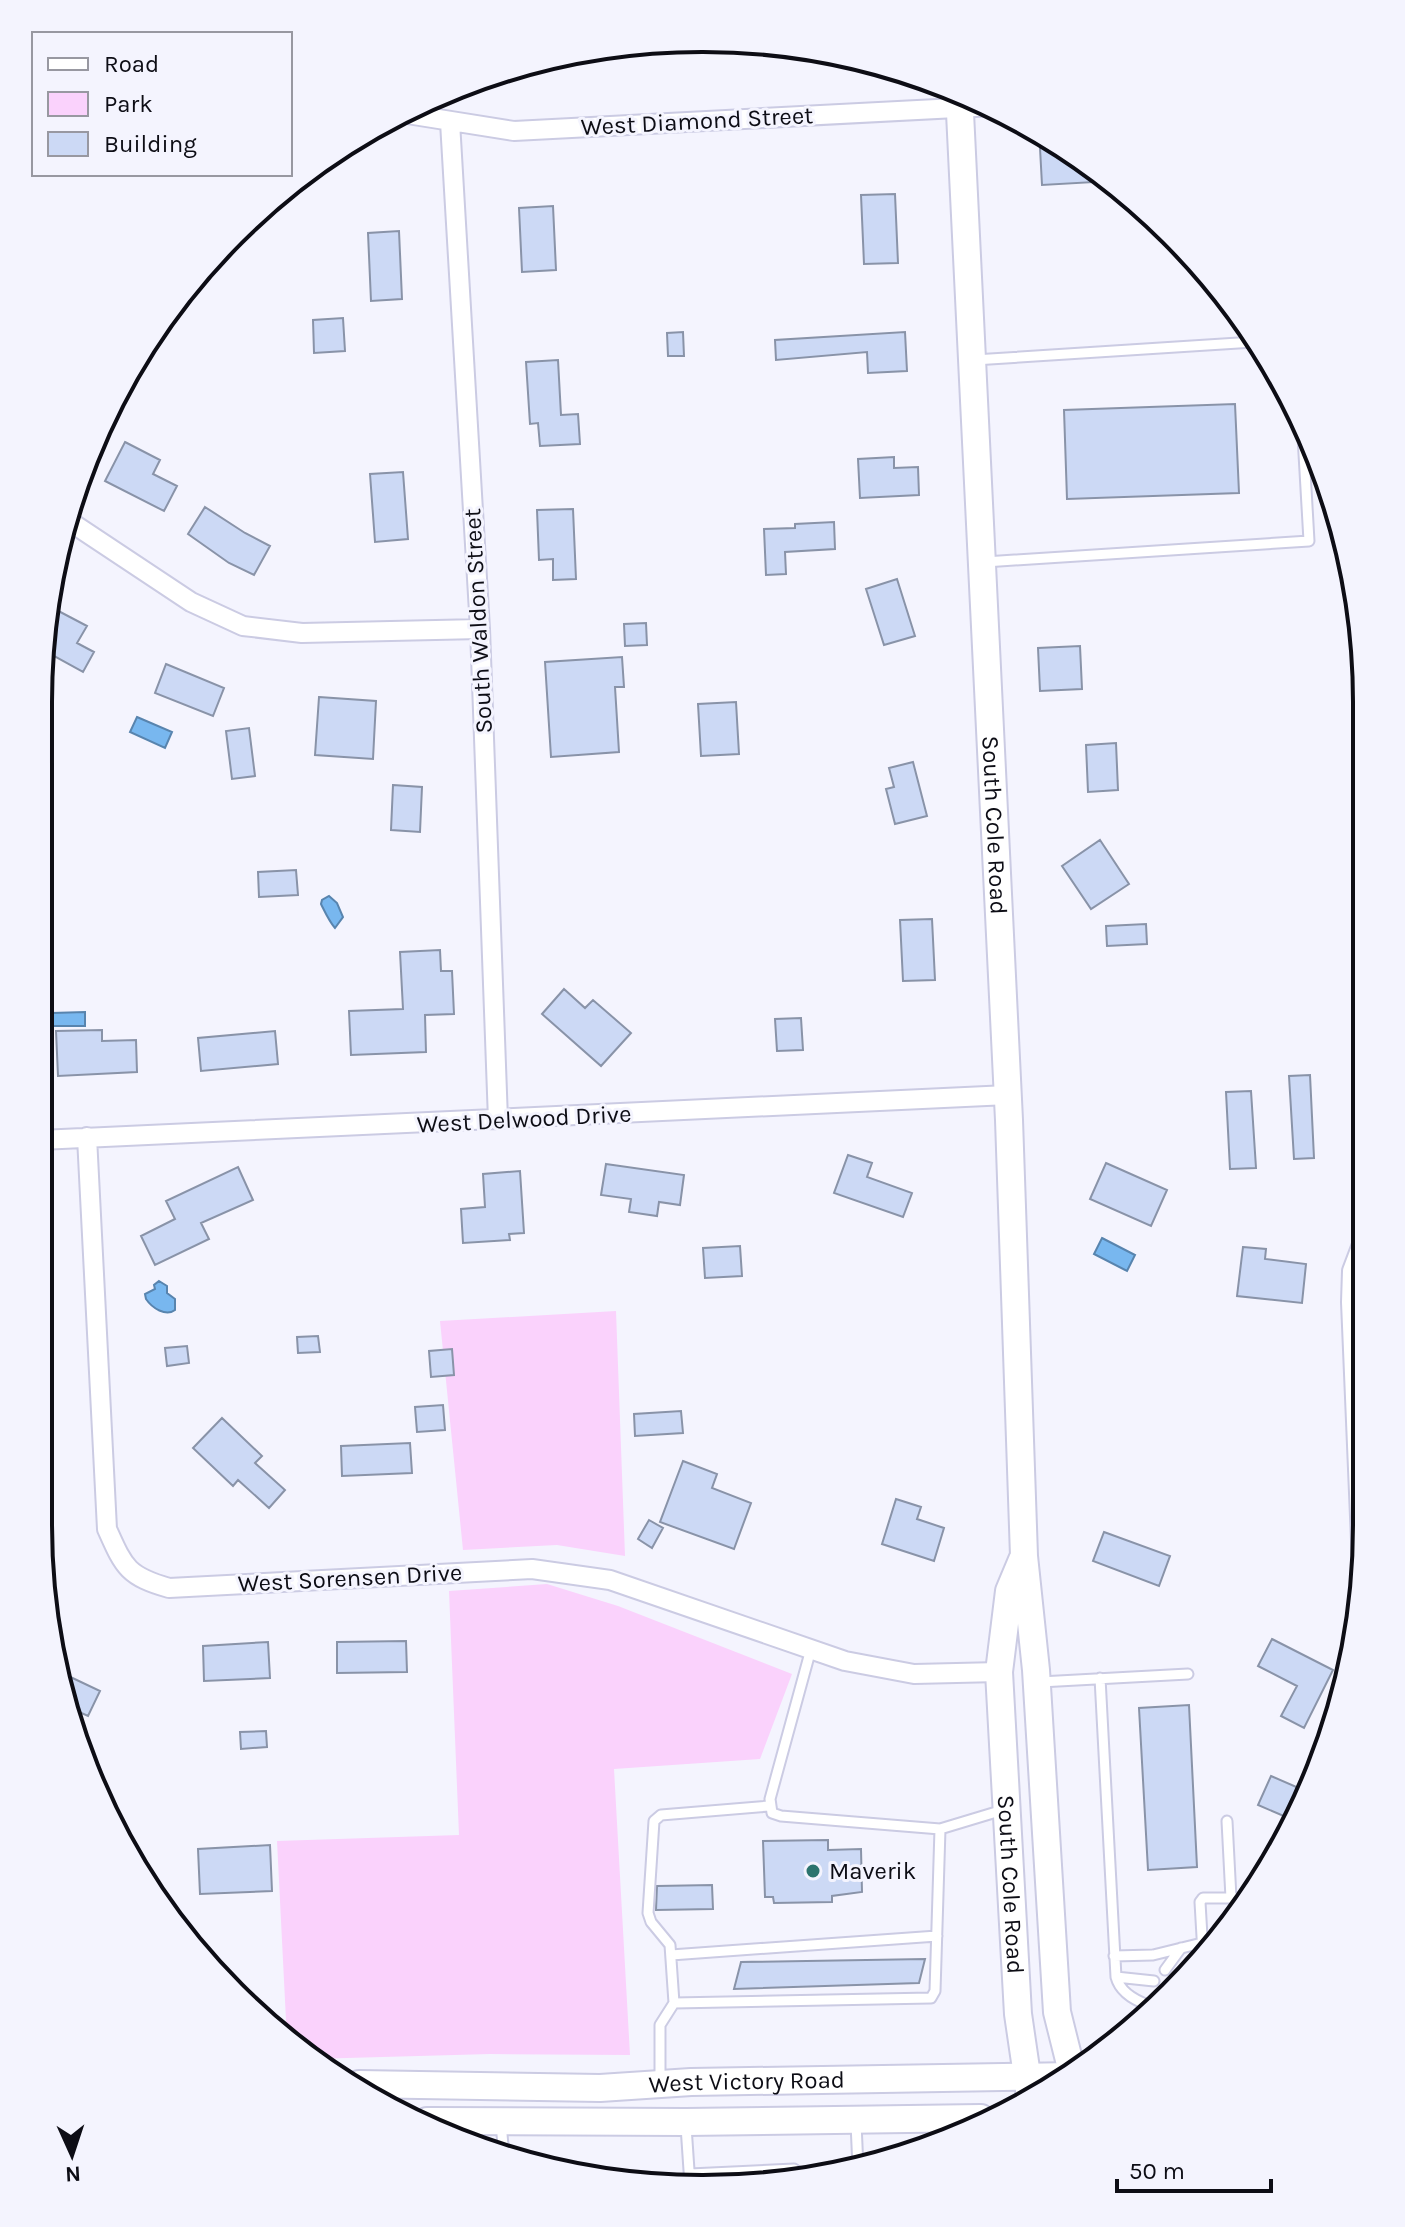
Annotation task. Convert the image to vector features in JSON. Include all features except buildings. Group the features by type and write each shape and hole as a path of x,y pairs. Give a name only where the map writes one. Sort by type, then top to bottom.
{"main road":[{"name":"South Cole Road","path":"959,106 1008,1095 1024,1556 1037,1682 1057,2012 1069,2061"},
{"name":"South Cole Road","path":"1024,1556 1009,1591 999,1672 1018,2014 1028,2086"},
{"name":"South Cole Road","path":"999,1672 1032,1708 1039,1740"},
{"name":"West Victory Road","path":"371,2084 600,2088 660,2084 1028,2086"},
{"name":"West Victory Road","path":"384,2092 420,2086"},
{"name":"West Victory Road","path":"446,2122 967,2118"}],"street":[{"name":"West Diamond Street","path":"421,117 514,131 948,101"},
{"name":"South Waldon Street","path":"450,122 480,629 498,1120"},
{"path":"77,526 191,602 243,626 302,633 480,629"},
{"name":"West Delwood Drive","path":"52,1139 1008,1095"},
{"name":"West Sorensen Drive","path":"87,1137 107,1529 122,1563 144,1581 169,1588 532,1569 610,1580 845,1661 914,1674 999,1672"},
{"path":"1353,1268 1353,1350"}],"lane":[{"path":"972,360 1244,343"},
{"path":"982,562 1309,541 1304,457"},
{"path":"811,1649 769,1806 772,1813 940,1829 1007,1809"},
{"path":"1037,1682 1188,1674"},
{"path":"1100,1678 1116,1977 1121,1989 1143,2003"},
{"path":"660,2084 660,2025 674,2003 670,1945 651,1922 648,1913 654,1821 661,1815 769,1806"},
{"path":"1227,1821 1231,1898"},
{"path":"674,2003 931,1998 935,1991 940,1829"},
{"path":"1202,1941 1200,1902 1203,1898 1235,1898"},
{"path":"671,1955 937,1936"},
{"path":"1114,1956 1153,1955 1200,1944"},
{"path":"1165,1970 1181,1948"},
{"path":"1116,1977 1154,1981"},
{"path":"856,2120 858,2156"},
{"path":"686,2122 690,2175"},
{"path":"501,2123 503,2143"}],"green space":[{"path":"616,1311 625,1556 557,1545 463,1550 440,1321"},
{"path":"547,1584 618,1606 792,1674 760,1759 614,1769 630,2055 490,2054 332,2058 286,2024 277,1841 459,1835 449,1591"}],"water":[{"path":"137,717 172,732 165,748 130,732"},
{"path":"329,896 337,903 343,917 335,928 321,904"},
{"path":"85,1012 85,1026 52,1026 52,1013"},
{"path":"1102,1238 1135,1255 1127,1271 1094,1254"},
{"path":"159,1281 167,1286 167,1293 175,1299 175,1310 171,1312 159,1310 146,1299 145,1294 155,1289 154,1285"}],"place":[{"name":"Maverik","path":"813,1871"}]}
